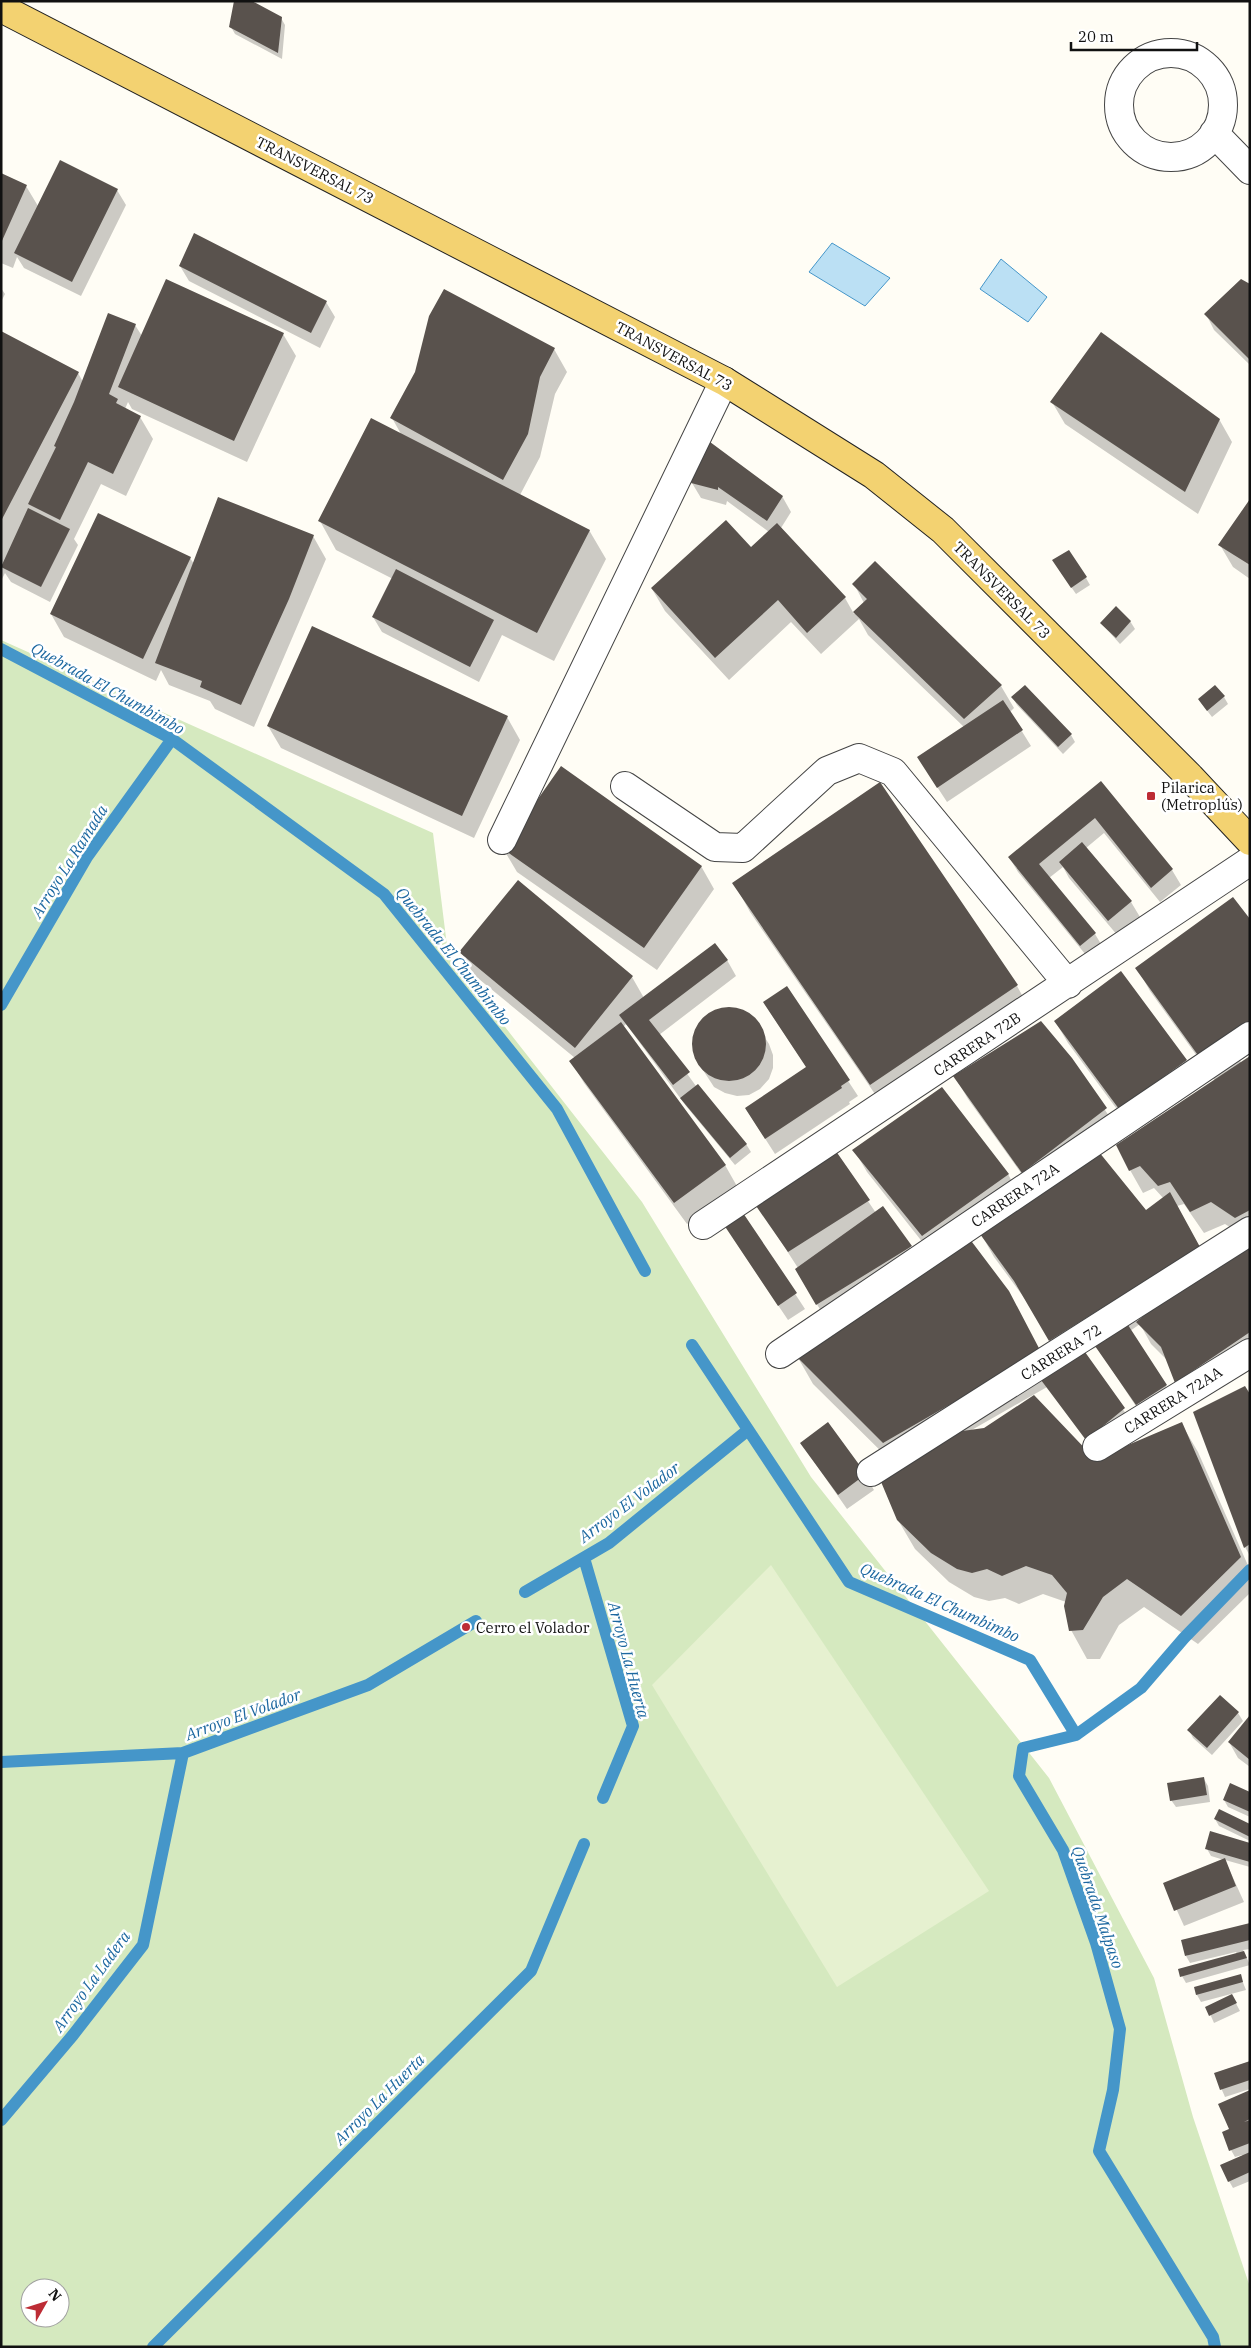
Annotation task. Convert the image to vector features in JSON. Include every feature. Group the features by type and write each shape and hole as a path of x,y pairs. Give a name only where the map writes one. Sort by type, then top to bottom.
{"main road":[{"name":"TRANSVERSAL 73","path":"1,6 724,381 874,475 943,530 1190,777 1250,842"}],"street":[{"path":"1,6 3,1"},
{"path":"1214,133 1250,170"},
{"path":"502,840 724,381"},
{"path":"625,786 715,847 743,848 827,772 859,758 893,772 1068,984"},
{"name":"CARRERA 72B","path":"703,1225 1068,984 1250,861"},
{"name":"CARRERA 72A","path":"780,1354 1250,1036"},
{"name":"CARRERA 72","path":"871,1472 1250,1231"},
{"name":"CARRERA 72AA","path":"1097,1447 1250,1353"}],"green space":[{"name":"Cerro el Volador","path":"1,640 433,833 448,954 642,1202 811,1477 1049,1778 1154,1978 1193,2117 1250,2287 1250,2347 1,2347"},
{"path":"771,1565 989,1891 837,1987 652,1685"}],"water":[{"path":"832,243 890,278 865,306 809,272"},
{"path":"1001,259 1047,297 1028,322 980,289"}],"building":[{"path":"234,1 252,1 282,17 278,53 229,27"},
{"path":"60,160 118,189 72,282 14,253"},
{"path":"1,173 27,185 1,243"},
{"path":"194,233 327,301 311,333 179,266"},
{"path":"166,279 284,333 234,441 118,387"},
{"path":"1241,279 1250,284 1250,360 1204,314"},
{"path":"444,289 555,348 540,377 528,434 503,480 390,418 415,372 429,316"},
{"path":"108,313 136,324 109,394 118,399 116,403 141,416 113,474 88,462 60,520 28,504 56,447 54,446 74,402"},
{"path":"1,331 79,372 1,521"},
{"path":"1101,332 1220,419 1185,492 1050,402"},
{"path":"371,418 590,530 537,633 318,521"},
{"path":"706,439 783,496 767,521 718,487 718,490 691,483 699,447"},
{"path":"218,497 314,535 289,599 241,705 200,687 202,681 155,663"},
{"path":"1250,499 1250,565 1218,545"},
{"path":"28,508 70,529 41,587 1,567"},
{"path":"98,513 191,557 143,659 50,614"},
{"path":"726,520 751,547 777,523 846,597 807,633 778,600 715,658 651,588"},
{"path":"1069,550 1087,577 1071,588 1052,560"},
{"path":"875,561 1002,685 964,719 853,612 867,599 852,584"},
{"path":"396,569 494,620 470,667 372,617"},
{"path":"1116,606 1131,621 1116,638 1100,623"},
{"path":"312,626 508,716 462,816 267,726"},
{"path":"1025,685 1072,734 1058,747 1011,697"},
{"path":"1215,685 1225,696 1207,711 1198,699"},
{"path":"1003,700 1023,730 937,788 917,757"},
{"path":"561,766 702,866 644,948 503,849"},
{"path":"1101,781 1173,869 1151,888 1095,818 1039,864 1096,933 1080,946 1008,857"},
{"path":"880,782 1018,985 870,1085 732,883"},
{"path":"1082,842 1132,901 1108,921 1059,862"},
{"path":"518,880 633,976 575,1048 459,952"},
{"path":"1233,897 1250,919 1250,1022 1200,1058 1135,968"},
{"path":"715,943 728,960 649,1020 690,1072 673,1085 619,1015"},
{"path":"1121,971 1187,1060 1119,1109 1054,1021"},
{"path":"787,986 850,1080 841,1086 842,1088 765,1139 745,1108 806,1067 763,1002"},
{"path":"729,1007 743,1010 755,1018 763,1030 766,1044 763,1058 755,1070 743,1078 729,1081 715,1078 703,1070 695,1058 692,1044 695,1030 703,1018 715,1010"},
{"path":"1041,1021 1072,1058 1107,1108 1022,1173 953,1076"},
{"path":"621,1022 726,1165 674,1203 569,1061"},
{"path":"1250,1056 1250,1210 1235,1218 1211,1202 1190,1212 1170,1182 1158,1186 1140,1166 1129,1171 1116,1145"},
{"path":"698,1084 747,1144 730,1158 680,1098"},
{"path":"942,1087 1009,1174 922,1236 852,1150"},
{"path":"831,1144 870,1200 788,1252 754,1203"},
{"path":"1099,1152 1146,1210 1170,1192 1200,1247 1049,1341 1014,1281 980,1234"},
{"path":"883,1206 912,1246 816,1305 795,1269"},
{"path":"741,1210 797,1293 778,1306 722,1222"},
{"path":"969,1238 1009,1291 1041,1352 883,1443 795,1355"},
{"path":"1250,1246 1250,1332 1175,1383 1161,1347 1136,1322 1192,1276"},
{"path":"1128,1325 1167,1385 1136,1405 1095,1346"},
{"path":"1085,1352 1125,1408 1086,1440 1041,1380"},
{"path":"1245,1386 1250,1394 1250,1544 1244,1548 1193,1412"},
{"path":"1034,1395 1095,1459 1182,1422 1241,1557 1181,1616 1127,1579 1103,1597 1083,1630 1069,1631 1064,1606 1067,1593 1052,1575 1026,1566 1002,1576 987,1569 972,1573 957,1569 931,1553 897,1520 879,1477 948,1433 984,1428"},
{"path":"828,1422 866,1474 838,1495 800,1443"},
{"path":"1220,1695 1239,1712 1207,1748 1187,1730"},
{"path":"1250,1715 1250,1760 1228,1742"},
{"path":"1204,1777 1207,1795 1170,1801 1167,1783"},
{"path":"1230,1783 1250,1792 1250,1812 1223,1800"},
{"path":"1219,1809 1250,1824 1250,1837 1214,1819"},
{"path":"1210,1831 1250,1843 1250,1862 1205,1849"},
{"path":"1225,1858 1236,1886 1174,1911 1163,1883"},
{"path":"1250,1923 1250,1940 1185,1956 1181,1940"},
{"path":"1244,1951 1247,1958 1180,1977 1178,1969"},
{"path":"1241,1974 1243,1982 1196,1995 1194,1987"},
{"path":"1232,1994 1237,2003 1209,2016 1205,2007"},
{"path":"1250,2061 1250,2080 1220,2090 1214,2073"},
{"path":"1250,2090 1250,2119 1244,2122 1250,2120 1250,2143 1229,2151 1222,2132 1229,2129 1218,2104"},
{"path":"1250,2152 1250,2172 1228,2182 1220,2165"}],"waterway":[{"name":"Quebrada El Chumbimbo","path":"1,649 172,739 384,894 557,1109 645,1271"},
{"name":"Arroyo La Ramada","path":"1,1005 87,857 172,739"},
{"name":"Quebrada El Chumbimbo","path":"692,1345 849,1582 1030,1660 1076,1735"},
{"name":"Arroyo El Volador","path":"525,1592 609,1543 748,1430"},
{"name":"Arroyo La Huerta","path":"584,1558 633,1726 603,1798"},
{"name":"Quebrada Malpaso","path":"1215,2347 1213,2337 1099,2151 1113,2090 1120,2029 1096,1943 1063,1850 1019,1776 1023,1748 1076,1735 1141,1688 1184,1638 1250,1570"},
{"name":"Arroyo El Volador","path":"1,1762 183,1753 368,1685 476,1621"},
{"name":"Arroyo La Ladera","path":"1,2120 73,2035 143,1945 183,1753"},
{"name":"Arroyo La Huerta","path":"153,2347 531,1971 584,1844"}],"place":[{"name":"Pilarica (Metroplús)","path":"1151,796"},
{"name":"Cerro el Volador","path":"466,1627"}]}
